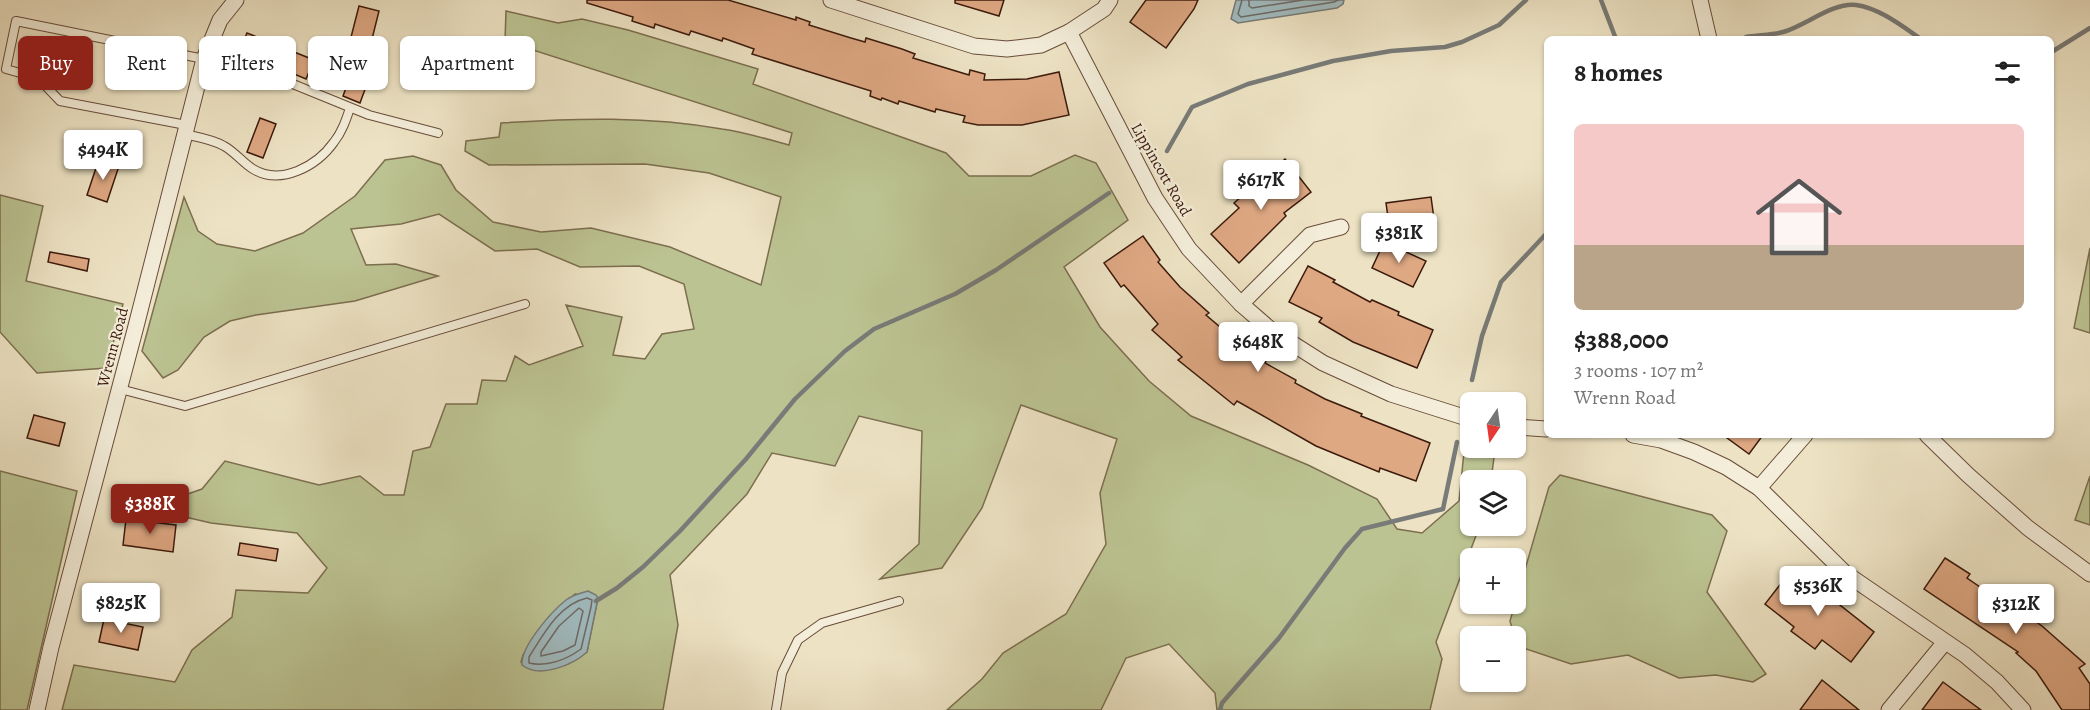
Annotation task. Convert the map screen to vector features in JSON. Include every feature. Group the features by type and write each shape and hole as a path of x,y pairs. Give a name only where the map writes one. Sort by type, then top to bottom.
{"street":[{"name":"Wrenn Road","path":"213,36 220,20 236,0"},
{"path":"831,0 974,46 1007,49 1041,45 1069,32 1104,9 1110,0"},
{"path":"1700,0 1708,36"},
{"name":"Lippincott Road","path":"1069,32 1155,198 1189,249 1240,304 1271,330 1323,363 1391,394 1460,416"},
{"name":"Wrenn Road","path":"37,710 77,543 120,389 199,78"},
{"path":"1240,304 1310,235 1341,227"},
{"path":"1526,428 1544,429"},
{"path":"1650,438 1694,452 1726,467 1759,488 1845,573 1965,655 1997,682 2023,710"},
{"path":"1759,488 1802,438"},
{"path":"1930,438 2028,528 2090,574"},
{"path":"1890,710 1945,642"}],"lane":[{"path":"199,55 16,21 6,69 38,78 60,101 185,130 225,146 254,169 270,176 290,174 311,164 326,153 336,140 350,108"},
{"path":"296,85 350,108 438,133"},
{"path":"120,389 186,406 525,304"},
{"path":"776,710 782,673 798,640 822,623 899,601"}],"green space":[{"path":"506,11 558,23 582,19 628,30 758,69 753,84 946,153 969,176 1031,176 1075,155 1096,163 1128,220 1064,267 1100,327 1149,381 1191,416 1308,465 1377,499 1397,529 1422,533 1459,501 1460,491 1460,536 1476,536 1471,548 1460,548 1460,578 1436,642 1442,659 1430,710 1217,710 1215,693 1169,644 1126,658 1101,710 947,710 982,679 1003,653 1066,614 1106,544 1100,493 1117,439 1021,405 982,508 942,568 880,579 919,544 922,431 859,416 835,466 772,453 747,494 670,575 678,625 663,710 62,710 74,665 175,682 192,650 232,617 236,590 308,593 327,568 297,533 211,523 147,508 202,489 225,461 319,485 360,476 384,495 404,495 413,451 430,447 446,404 477,404 482,380 506,381 515,356 529,365 583,346 566,305 622,317 613,355 645,359 662,334 694,329 684,284 639,266 580,267 537,249 495,251 439,214 401,224 351,229 366,265 396,264 438,276 355,301 256,315 230,321 204,337 178,370 163,378 142,351 184,197 198,231 217,244 255,251 303,233 355,196 385,160 413,156 441,165 456,190 493,222 541,232 591,228 670,247 761,285 781,197 709,173 645,164 489,165 465,151 466,141 499,137 501,123 584,119 639,120 694,125 739,132 789,145 792,133 535,51 535,36 505,36","holes":["575,594 598,598 587,652 568,664 521,662 523,655 549,617"]},
{"path":"0,195 43,206 26,281 123,304 107,368 37,373 0,332"},
{"path":"2090,248 2090,333 2074,328"},
{"path":"1463,458 1494,458 1492,470 1462,470"},
{"path":"0,471 77,491 27,710 0,710"},
{"path":"1560,475 1712,515 1727,531 1707,592 1766,674 1753,682 1716,675 1679,678 1628,655 1571,664 1526,649 1526,626 1511,626 1510,621 1512,614 1526,614 1526,566 1549,487"},
{"path":"2090,476 2090,525 2075,520"}],"water":[{"path":"1236,0 1344,0 1343,4 1337,8 1238,23 1231,19"},
{"path":"588,591 598,598 587,652 556,669 537,671 522,665 531,639 553,612 566,600"}],"building":[{"path":"587,0 728,0 796,20 796,17 810,22 809,25 865,42 866,38 902,49 915,54 913,58 969,75 970,70 985,74 984,80 1027,79 1059,72 1069,115 1022,125 978,125 963,122 965,116 936,109 935,112 899,101 898,104 882,98 881,100 870,96 871,91 752,54 754,49 723,38 722,41 691,31 689,35 655,24 654,28 632,21 633,17 587,3"},
{"path":"955,0 1004,0 999,16 955,3"},
{"path":"1146,0 1198,0 1166,48 1130,22"},
{"path":"359,6 379,11 373,36 351,36"},
{"path":"296,53 308,58 306,79 296,75"},
{"path":"345,90 365,90 360,103 343,96"},
{"path":"260,118 276,124 263,158 247,152"},
{"path":"99,159 119,166 107,202 87,195"},
{"path":"1285,159 1311,192 1284,213 1286,216 1239,263 1211,234 1239,208 1234,203"},
{"path":"1431,197 1435,226 1390,232 1386,203"},
{"path":"1143,236 1160,260 1158,262 1180,287 1209,313 1206,315 1240,344 1266,361 1265,363 1325,399 1430,443 1416,481 1380,468 1379,472 1316,446 1237,401 1234,405 1178,360 1182,357 1152,330 1158,324 1124,285 1121,287 1104,263"},
{"path":"1384,242 1426,261 1413,287 1372,268"},
{"path":"50,252 89,259 87,271 48,262"},
{"path":"1308,266 1370,302 1372,300 1399,312 1398,315 1433,330 1417,368 1353,342 1319,322 1322,318 1289,302"},
{"path":"34,415 65,423 59,446 27,438"},
{"path":"1727,438 1761,438 1749,454"},
{"path":"126,519 176,525 173,552 123,545"},
{"path":"240,543 278,549 276,561 238,555"},
{"path":"1945,558 1970,574 1967,578 2005,604 2007,601 2042,626 2085,664 2079,668 2090,684 2090,710 2062,710 2036,671 2016,653 2018,652 1924,589"},
{"path":"1793,568 1874,632 1851,662 1822,640 1815,649 1791,631 1794,627 1765,604"},
{"path":"104,619 143,627 138,650 99,642"},
{"path":"1822,680 1859,710 1800,710"},
{"path":"1943,682 1981,710 1922,710"}],"waterway":[{"path":"1167,151 1192,107 1248,84 1333,61 1391,51 1445,47 1462,42 1499,25 1526,0"},
{"path":"1601,0 1615,36"},
{"path":"1755,36 1792,29 1847,5 1865,7 1882,14 1917,36"},
{"path":"2054,50 2090,28"},
{"path":"596,601 643,567 680,531 746,459 795,399 845,351 874,329 955,294 996,270 1109,193"},
{"path":"1472,380 1482,336 1501,282 1544,236"},
{"path":"1220,710 1222,703 1279,638 1345,548 1362,529 1443,509 1457,442"}]}
